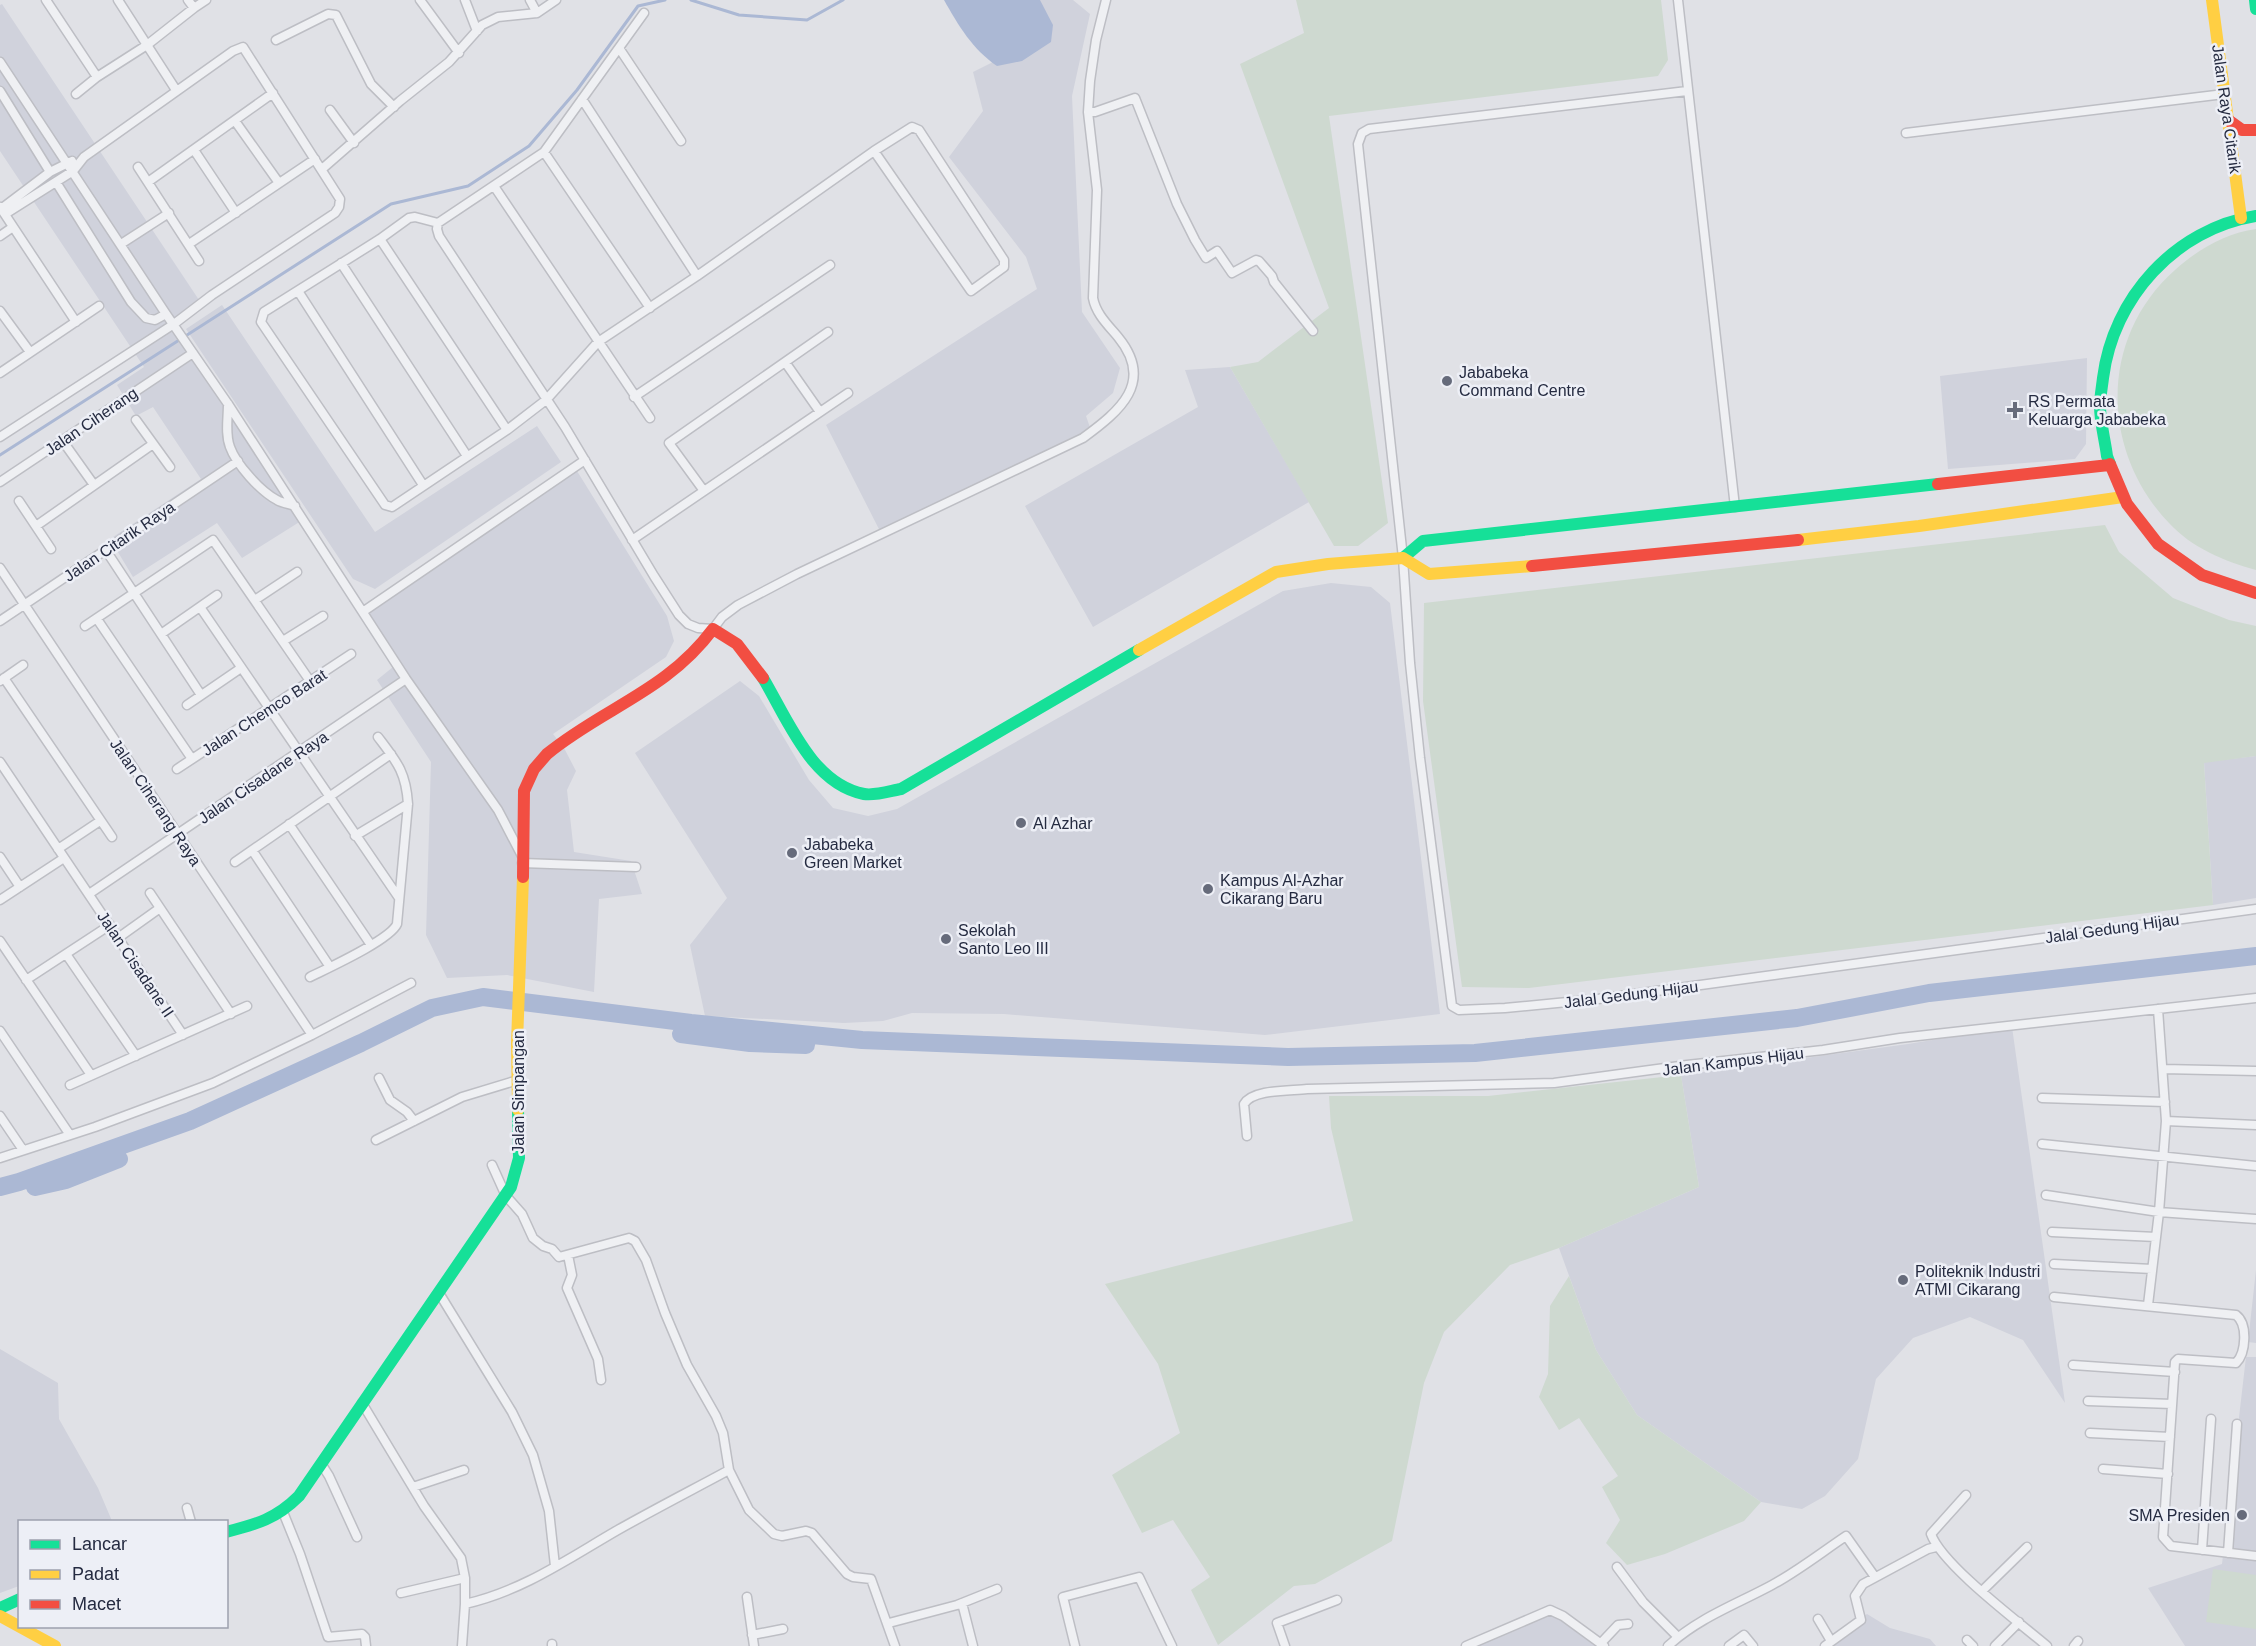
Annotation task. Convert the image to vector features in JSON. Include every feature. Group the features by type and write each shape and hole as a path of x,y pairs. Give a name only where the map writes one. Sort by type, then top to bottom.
{"street":[{"path":"46,0 97,77"},
{"path":"118,0 176,90"},
{"path":"188,0 194,8"},
{"path":"76,94 97,77 147,45 206,0"},
{"path":"420,0 459,53"},
{"path":"465,0 477,31"},
{"path":"530,0 537,13"},
{"path":"322,169 459,53 477,31 491,19 537,13 556,0"},
{"path":"712,629 730,610 778,584 1083,438 1113,413 1129,395 1134,376 1130,353 1096,310 1093,298 1097,190 1088,112 1096,39 1106,0"},
{"path":"1678,0 1735,507"},
{"name":"Jalan Raya Citarik","path":"2212,0 2241,218"},
{"path":"2255,0 2256,9"},
{"path":"644,13 544,152 438,223 437,229 439,236 585,460 679,615 688,624 698,628 712,629 729,638 747,656 804,748 821,770 847,790 860,794 880,794 901,789 985,738 1276,572 1328,564 1402,558 1423,541 2109,465"},
{"path":"276,40 328,14 336,15 371,84 394,107"},
{"path":"0,437 174,324 212,295 335,213 340,199 243,47 233,51 176,90 84,157 74,171 56,183 2,210"},
{"path":"619,48 681,141"},
{"path":"0,62 228,404 406,679 498,810 522,860 636,867"},
{"path":"0,91 50,172"},
{"path":"1402,558 1359,138 1369,129 1687,92"},
{"path":"148,182 273,93"},
{"path":"1906,133 2224,94"},
{"path":"1088,112 1095,112 1135,98 1177,204 1206,258 1217,251 1232,273 1259,261 1313,331"},
{"path":"582,99 697,276"},
{"path":"330,110 354,143"},
{"path":"2228,120 2241,130 2256,130"},
{"path":"235,121 279,183"},
{"path":"438,223 409,218 380,239 264,312 261,322 386,505 392,507 507,430 546,400 598,342 697,276 874,151 912,127 919,129 1004,260 1004,267 971,291 874,151"},
{"path":"194,150 236,213"},
{"path":"544,152 650,308"},
{"path":"2,210 50,172 67,162 84,157"},
{"path":"189,244 315,159"},
{"path":"138,167 199,261"},
{"path":"56,183 131,302 146,318 155,320 166,314"},
{"path":"494,186 650,418"},
{"path":"2,210 76,322"},
{"path":"121,244 169,213"},
{"path":"2256,216 2241,218 2206,230 2175,250 2147,275 2125,305 2109,339 2100,375 2098,405 2109,465 2123,497 2148,531 2162,546 2187,565 2214,580 2256,593"},
{"path":"0,236 13,227"},
{"path":"380,239 507,430"},
{"path":"341,263 467,456"},
{"path":"634,397 831,265"},
{"path":"298,291 423,485"},
{"path":"0,373 99,306"},
{"path":"0,311 30,352"},
{"path":"704,491 669,443 828,332"},
{"name":"Jalan Ciherang","path":"0,482 193,353"},
{"path":"785,362 820,412"},
{"path":"632,540 848,393"},
{"path":"228,404 227,436 230,448 238,461 253,480 276,500 295,506"},
{"path":"136,420 170,467"},
{"path":"62,440 94,485"},
{"path":"36,526 153,444"},
{"path":"364,611 585,460"},
{"name":"Jalan Citarik Raya","path":"0,621 238,461"},
{"path":"1402,558 1429,574 1524,567 1677,554 1919,526 2123,497"},
{"path":"20,501 51,549"},
{"path":"85,626 213,540 310,681"},
{"path":"109,555 201,695"},
{"name":"Jalal Gedung Hijau","path":"1402,558 1420,758 1452,1003 1456,1009 1505,1008 1599,999 2256,909"},
{"name":"Jalan Ciherang Raya","path":"0,568 312,1035"},
{"path":"255,600 297,572"},
{"path":"161,634 217,595"},
{"path":"200,607 399,898"},
{"path":"283,641 323,616"},
{"path":"97,620 192,759"},
{"name":"Jalan Simpangan","path":"228,1531 252,1525 283,1512 299,1496 506,1196 517,1172 519,1158 517,1043 521,970 524,791 535,768 551,750 655,685 679,667 701,646 712,629"},
{"name":"Jalan Chemco Barat","path":"177,769 351,654"},
{"path":"23,665 2,679 112,837"},
{"path":"187,705 242,668"},
{"name":"Jalan Cisadane Raya","path":"89,894 406,679"},
{"path":"310,977 371,945 395,927 408,804 405,777 378,737"},
{"path":"235,862 391,754"},
{"name":"Jalan Cisadane II","path":"0,762 183,1035"},
{"path":"355,836 408,804"},
{"path":"58,849 100,821"},
{"path":"289,824 371,945"},
{"path":"252,850 330,967"},
{"path":"0,857 20,887"},
{"path":"0,900 64,858"},
{"path":"150,892 231,1014"},
{"path":"118,938 160,908"},
{"path":"27,980 110,925"},
{"path":"2,947 91,1075"},
{"path":"66,954 136,1056"},
{"path":"0,1158 213,1083 411,983"},
{"name":"Jalan Kampus Hijau","path":"1247,1136 1244,1104 1252,1096 1268,1093 1307,1089 1554,1083 1823,1050 1900,1038 2256,998"},
{"path":"69,1085 248,1006"},
{"path":"2148,1305 2159,1212 2166,1121 2158,1009"},
{"path":"0,1031 70,1135"},
{"path":"2163,1069 2256,1071"},
{"path":"379,1077 390,1100 407,1112 414,1121"},
{"path":"376,1140 462,1097 518,1080"},
{"path":"2042,1098 2165,1102"},
{"path":"0,1116 22,1150"},
{"path":"2166,1121 2256,1125"},
{"path":"2042,1143 2256,1166"},
{"path":"492,1165 506,1196 522,1214 537,1244 552,1249 559,1257 629,1239 635,1241 646,1260 687,1365 723,1433 729,1470 749,1510 774,1534 782,1536 806,1531 812,1533 847,1574 871,1579 889,1623 895,1646"},
{"path":"2046,1195 2159,1212 2256,1219"},
{"path":"2052,1232 2156,1237"},
{"path":"568,1255 572,1275 567,1288 598,1359 601,1380"},
{"path":"2054,1264 2152,1269"},
{"path":"439,1293 512,1412 533,1455 549,1511 555,1566"},
{"path":"2054,1297 2148,1305 2236,1316 2244,1324 2243,1346 2240,1360 2236,1363 2178,1359 2175,1362 2163,1537 2170,1546 2256,1556"},
{"path":"2073,1365 2175,1372"},
{"path":"2088,1401 2172,1404"},
{"path":"362,1403 424,1506 460,1554 465,1578 462,1646"},
{"path":"2202,1550 2211,1419"},
{"path":"2228,1552 2237,1424"},
{"path":"2090,1433 2170,1437"},
{"path":"321,1465 329,1476 357,1537"},
{"path":"2103,1469 2168,1474"},
{"path":"413,1487 464,1470"},
{"path":"465,1604 503,1594 538,1577 729,1470"},
{"path":"1966,1495 1931,1534 1936,1547 1982,1591 2047,1646"},
{"path":"187,1508 191,1520"},
{"path":"283,1512 328,1637 362,1634 365,1637 366,1646"},
{"path":"1668,1646 1714,1614 1775,1584 1846,1536 1875,1577"},
{"path":"1818,1619 1828,1643 1861,1620 1855,1596 1863,1584 1936,1547"},
{"path":"1982,1591 2027,1547"},
{"path":"1617,1567 1643,1602 1678,1637"},
{"path":"1075,1646 1063,1597 1139,1577 1172,1646"},
{"path":"401,1593 465,1578"},
{"path":"889,1623 962,1603 997,1589"},
{"path":"747,1597 754,1646"},
{"path":"0,1608 18,1600"},
{"path":"1285,1646 1277,1623 1337,1600"},
{"path":"962,1603 973,1646"},
{"path":"1466,1646 1550,1610 1563,1616 1603,1644 1618,1625 1628,1624"},
{"path":"0,1616 33,1641 55,1646"},
{"path":"1995,1646 2019,1622"},
{"path":"752,1635 783,1629"},
{"path":"1728,1646 1744,1635 1753,1646"}],"shaded area":[{"path":"1032,0 1073,0 1090,14 1072,96 1082,312 1120,368 1113,393 1086,416 1093,436 883,537 826,425 1037,289 1026,257 949,157 983,111 973,72 1051,33"},
{"path":"1296,0 1661,0 1668,60 1658,76 1329,116 1388,523 1358,546 1334,546 1230,367 1258,362 1329,308 1240,64 1304,33"},
{"path":"2,4 201,303 170,326 301,521 242,558 217,523 133,577 110,539 201,479 153,407 136,416 117,385 144,367 0,151 0,5"},
{"path":"2256,229 2256,570 2209,552 2188,540 2169,523 2146,494 2130,463 2121,429 2118,395 2122,361 2132,328 2150,297 2175,270 2202,249 2223,238"},
{"path":"222,305 375,532 537,426 561,462 375,589 353,579 186,329"},
{"name":"RS Permata Keluarga Jababeka","path":"2087,358 2086,444 2075,459 1948,469 1940,376"},
{"path":"1230,367 1309,502 1093,627 1025,506 1198,407 1185,370"},
{"path":"577,471 667,616 674,641 666,657 553,734 564,748 576,771 567,790 574,852 631,861 642,894 599,899 594,992 507,975 447,978 426,935 431,762 377,680 393,667 362,615"},
{"path":"2105,525 2119,552 2173,598 2229,620 2256,626 2256,756 2204,763 2213,905 1529,988 1462,987 1423,701 1424,603"},
{"name":"Kampus Al-Azhar Cikarang Baru","path":"1331,583 1371,587 1390,603 1440,1014 1265,1035 1004,1014 912,1013 883,1021 844,1023 705,1016 690,945 727,898 635,753 740,681 759,696 809,780 833,808 868,816 897,809 1283,591"},
{"path":"2256,756 2256,898 2213,905 2204,762"},
{"name":"Politeknik Industri ATMI Cikarang","path":"2012,1027 2065,1403 2023,1340 1970,1317 1913,1338 1876,1379 1858,1459 1825,1496 1802,1509 1761,1502 1637,1415 1596,1350 1559,1248 1699,1187 1681,1075 1908,1044"},
{"path":"1681,1075 1699,1187 1559,1248 1510,1265 1444,1332 1424,1383 1392,1541 1315,1584 1294,1586 1218,1645 1191,1590 1210,1577 1173,1520 1142,1533 1112,1475 1180,1433 1158,1364 1105,1284 1353,1221 1331,1128 1329,1096 1488,1096"},
{"path":"2256,1270 2256,1343 2248,1342"},
{"path":"1569,1276 1596,1350 1637,1415 1761,1502 1744,1521 1665,1554 1627,1565 1606,1543 1620,1520 1602,1487 1618,1476 1579,1418 1559,1430 1539,1397 1548,1374 1550,1306"},
{"path":"0,1349 58,1383 59,1419 98,1488 112,1520 18,1520 18,1586 0,1593"},
{"name":"SMA Presiden","path":"2246,1357 2256,1357 2256,1646 2185,1646 2148,1588 2222,1564"},
{"path":"2213,1569 2256,1575 2256,1629 2206,1622"},
{"path":"1548,1613 1604,1646 1466,1646"},
{"path":"1867,1614 1890,1628 1930,1639 1936,1646 1823,1646"}],"water":[{"path":"944,0 1040,0 1053,25 1051,42 1022,61 997,66 973,45"}],"waterway":[{"path":"0,455 391,204 468,186 529,146 577,90 638,6 665,0"},
{"path":"691,0 739,15 807,20 843,0"},
{"path":"0,1187 190,1121 432,1008 483,997 691,1023 862,1040 1288,1057 1475,1053 1797,1018 1929,993 2256,956"},
{"path":"681,1034 750,1043 806,1045"},
{"path":"35,1187 66,1180 119,1159"}],"traffic: fast":[{"path":"2255,0 2256,9"},
{"path":"2110,464 2102,425 2100,399 2109,349 2134,295 2153,272 2175,252 2199,236 2227,223 2256,216"},
{"path":"1403,558 1423,541 1938,484"},
{"path":"763,678 792,731 816,764 830,778 846,788 864,794 873,794 901,789 1139,650"},
{"path":"228,1531 265,1520 291,1504 299,1496 511,1187 519,1158 518,1110"},
{"path":"0,1608 18,1600"}],"traffic: slow":[{"path":"2212,0 2241,218"},
{"path":"1798,540 1919,526 2123,497"},
{"path":"1139,650 1276,572 1328,564 1403,558 1429,574 1532,566"},
{"path":"518,1110 517,1043 523,877"},
{"path":"0,1616 18,1626"},
{"path":"22,1628 55,1646"}],"traffic: jam":[{"path":"2228,120 2242,130 2256,130"},
{"path":"2110,464 2127,504 2158,544 2202,575 2256,593"},
{"path":"1938,484 2109,465"},
{"path":"1532,566 1798,540"},
{"path":"523,877 524,791 534,769 547,754 568,738 655,684 695,650 713,629 737,644 763,678"}],"place":[{"name":"Jababeka Command Centre","path":"1447,381"},
{"name":"RS Permata Keluarga Jababeka","path":"2015,410"},
{"name":"Al Azhar","path":"1021,823"},
{"name":"Jababeka Green Market","path":"792,853"},
{"name":"Kampus Al-Azhar Cikarang Baru","path":"1208,889"},
{"name":"Sekolah Santo Leo III","path":"946,939"},
{"name":"Politeknik Industri ATMI Cikarang","path":"1903,1280"},
{"name":"SMA Presiden","path":"2242,1515"}]}
